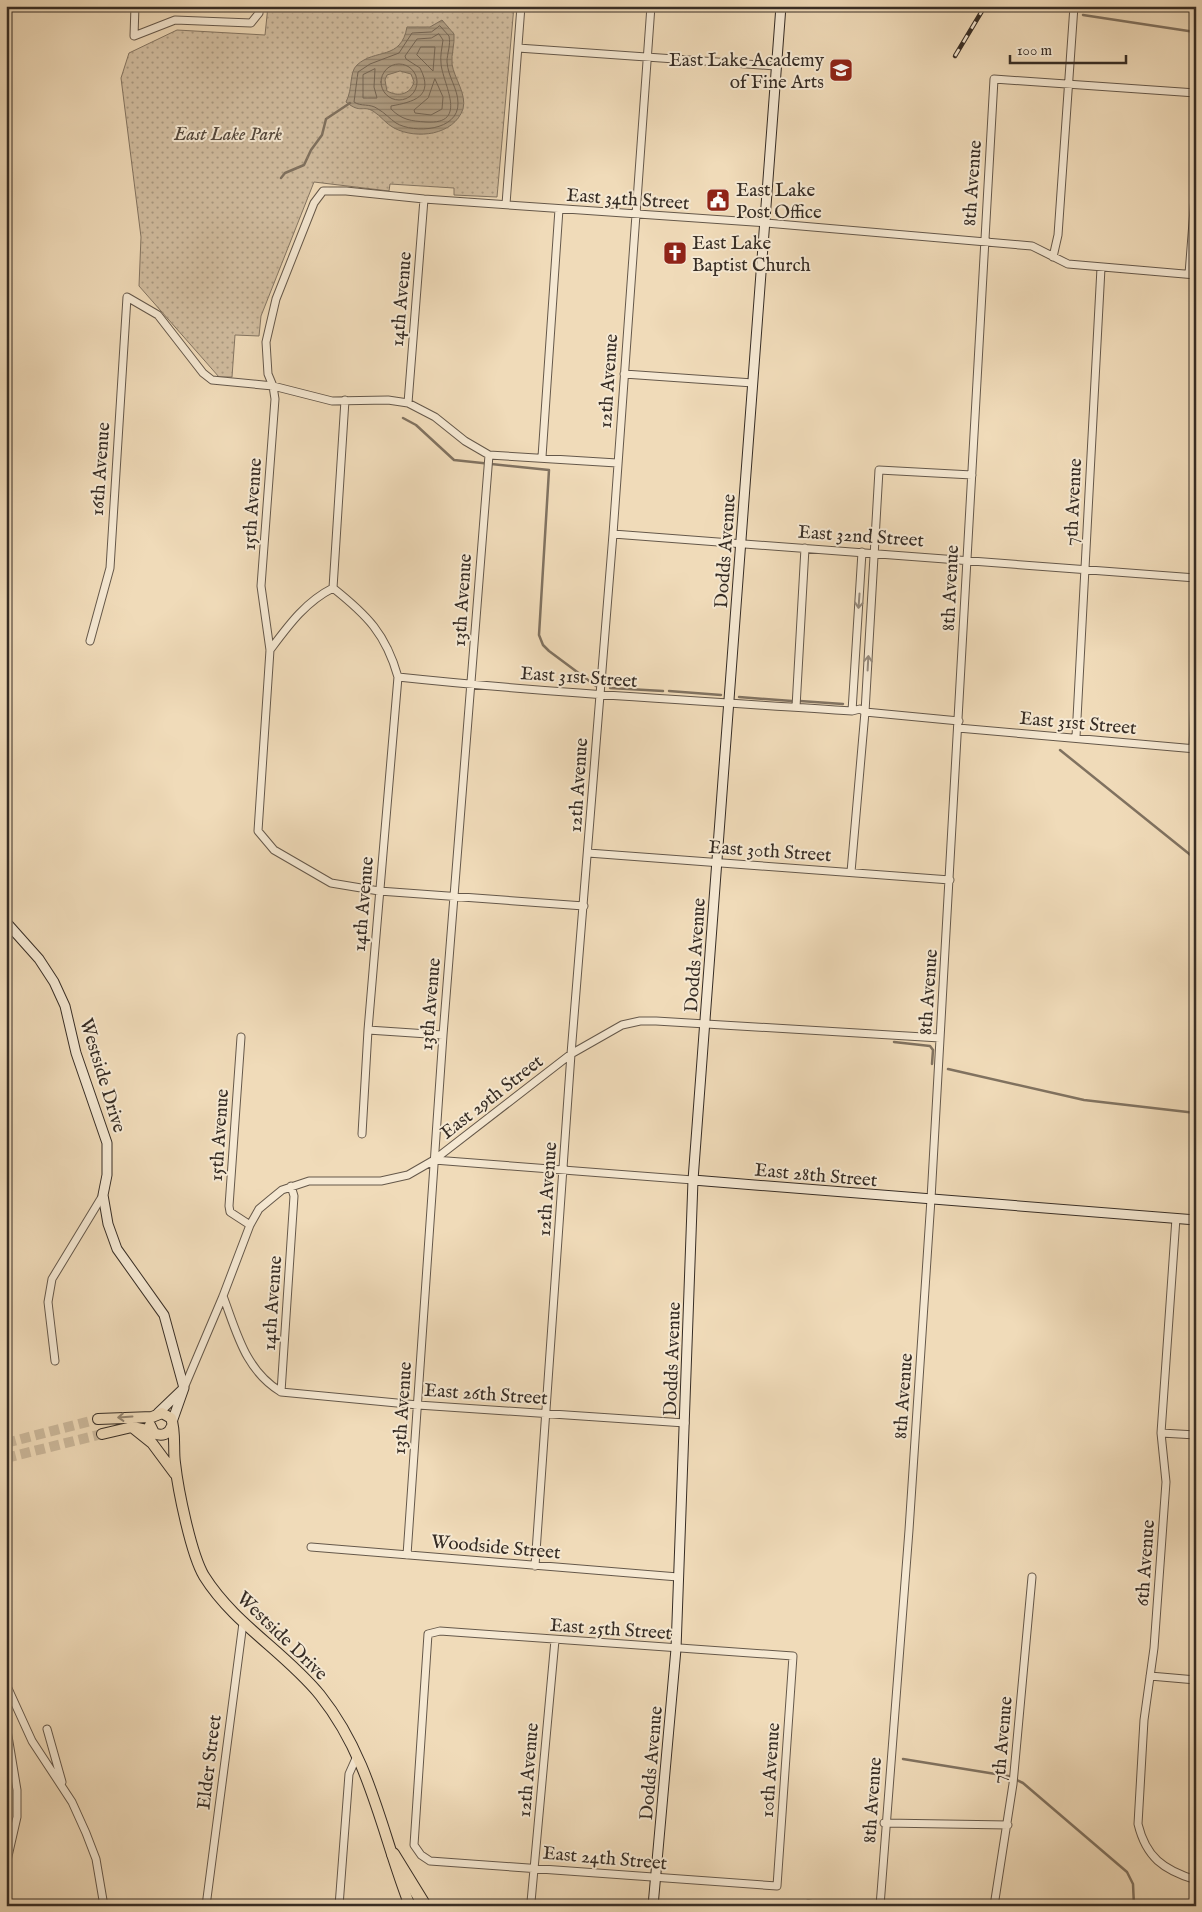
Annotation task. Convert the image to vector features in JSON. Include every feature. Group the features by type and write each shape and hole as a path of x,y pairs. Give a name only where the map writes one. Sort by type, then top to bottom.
{"highway":[{"path":"393,1854 425,1906"}],"main road":[{"path":"155,1415 150,1424 155,1433"},
{"path":"98,1419 155,1415 168,1416 172,1424 165,1434 132,1427 102,1434"},
{"name":"Westside Drive","path":"172,1424 176,1473 194,1552 204,1576 242,1623 304,1676 332,1711 358,1754 369,1779 410,1906"},
{"path":"132,1427 152,1443 176,1473"},
{"name":"Westside Drive","path":"155,1433 176,1473"}],"street":[{"path":"135,6 134,36 175,20 252,24 260,9"},
{"path":"506,204 521,6"},
{"name":"12th Avenue","path":"535,1566 571,1054 613,534 651,6"},
{"name":"Dodds Avenue","path":"653,1906 676,1649 693,1180 781,6"},
{"path":"1053,257 1058,235 1067,84 1074,6"},
{"path":"518,48 776,66"},
{"name":"8th Avenue","path":"880,1906 884,1823 909,1530 931,1200 994,79 1067,84"},
{"path":"1067,84 1196,93"},
{"path":"1193,274 1196,183"},
{"name":"East 34th Street","path":"323,192 346,191 424,199 506,204 637,216 766,223 1032,246 1068,264 1193,274"},
{"name":"15th Avenue","path":"323,192 314,203 276,299 266,342 268,374 273,386 275,399 261,586 270,650 258,831 274,850 331,883 379,891"},
{"name":"14th Avenue","path":"408,402 424,199"},
{"path":"542,457 559,209"},
{"name":"7th Avenue","path":"1076,737 1101,268"},
{"name":"16th Avenue","path":"90,641 110,568 127,297 158,315 203,373 212,380 273,386"},
{"path":"624,374 753,382"},
{"path":"273,386 332,401 388,400 408,402 435,417 465,441 489,455 617,463"},
{"path":"333,588 345,400"},
{"name":"13th Avenue","path":"407,1555 443,1035 489,455"},
{"path":"851,872 865,712 879,470 972,475"},
{"name":"East 32nd Street","path":"613,534 967,559 1196,578"},
{"path":"796,707 805,548"},
{"path":"852,711 862,552"},
{"path":"270,650 292,620 317,596 333,588"},
{"path":"333,588 362,611 380,632 392,654 398,677"},
{"path":"1194,748 1196,673"},
{"name":"14th Avenue","path":"362,1134 368,1030 398,677"},
{"name":"East 31st Street","path":"398,677 471,685 729,703 852,711 860,709 865,712 958,724 1194,748"},
{"name":"East 30th Street","path":"588,853 950,880"},
{"path":"379,891 584,906"},
{"name":"Westside Drive","path":"6,922 39,959 54,982 65,1006 76,1054 107,1143 107,1175 103,1195 108,1224 117,1249 164,1315 184,1388"},
{"name":"East 29th Street","path":"172,1424 184,1388 223,1296 250,1224 259,1210 271,1199 291,1186 309,1181 381,1181 408,1175 434,1160 571,1054 622,1025 640,1021 684,1024 706,1022 940,1038"},
{"path":"368,1030 443,1035"},
{"name":"15th Avenue","path":"241,1037 229,1206 230,1212 250,1224"},
{"name":"East 28th Street","path":"434,1160 1196,1220"},
{"name":"14th Avenue","path":"281,1392 294,1196 291,1186"},
{"path":"55,1361 48,1302 52,1279 103,1195"},
{"name":"6th Avenue","path":"1176,1218 1161,1433 1166,1482 1154,1648 1144,1720 1138,1824 1142,1839 1150,1854 1163,1866 1196,1880"},
{"path":"223,1296 245,1356 267,1384 281,1392"},
{"name":"East 29th Street","path":"155,1415 184,1388"},
{"name":"East 26th Street","path":"281,1392 418,1405 685,1423"},
{"path":"1161,1433 1196,1435"},
{"name":"Woodside Street","path":"311,1548 678,1577"},
{"name":"7th Avenue","path":"994,1906 1013,1784 1032,1577"},
{"name":"Elder Street","path":"206,1906 242,1623"},
{"name":"East 25th Street","path":"430,1861 421,1855 414,1845 428,1634 440,1631 793,1656"},
{"name":"12th Avenue","path":"531,1902 555,1640"},
{"name":"10th Avenue","path":"777,1886 793,1656"},
{"path":"1150,1676 1196,1680"},
{"path":"6,1684 32,1741 76,1809 96,1859 104,1906"},
{"path":"6,1724 17,1790 17,1817 6,1865"},
{"path":"47,1729 63,1787"},
{"path":"340,1906 349,1774 358,1754"},
{"path":"884,1823 1008,1825"},
{"name":"East 24th Street","path":"430,1861 777,1886"},
{"path":"808,1904 824,1906"}],"green space":[{"name":"East Lake Park","path":"268,6 514,6 497,197 454,195 454,188 390,184 389,191 314,182 261,316 259,336 235,335 232,377 219,377 139,286 141,237 121,78 129,53 177,30 265,35"}],"water":[{"path":"442,20 454,34 452,64 464,103 463,109 452,125 434,133 413,134 403,132 391,126 373,111 355,108 346,102 350,92 353,72 357,65 364,60 399,45 404,38 407,27 430,27","holes":["400,71 411,74 414,82 410,90 403,94 387,91 385,80 387,75"]}],"waterway":[{"path":"1083,15 1195,32"},
{"path":"281,178 285,173 304,165 311,150 322,135 326,119 350,103"},
{"path":"403,418 416,425 454,460 549,470 539,635 543,645 549,651 596,686"},
{"path":"610,688 663,691"},
{"path":"669,691 721,695"},
{"path":"739,697 792,701"},
{"path":"800,701 843,704"},
{"path":"1060,750 1193,857"},
{"path":"894,1042 930,1046 933,1050 932,1064"},
{"path":"948,1069 1084,1100 1196,1113"},
{"path":"903,1759 1008,1776 1023,1783 1127,1872 1133,1884 1134,1906"}],"tunnel":[{"path":"6,1443 98,1419"},
{"path":"6,1458 102,1434"}],"railway":[{"path":"955,56 985,6"}],"place":[{"name":"East Lake Academy of Fine Arts","path":"841,70"},
{"name":"East Lake Post Office","path":"718,200"},
{"name":"East Lake Baptist Church","path":"675,253"}]}
